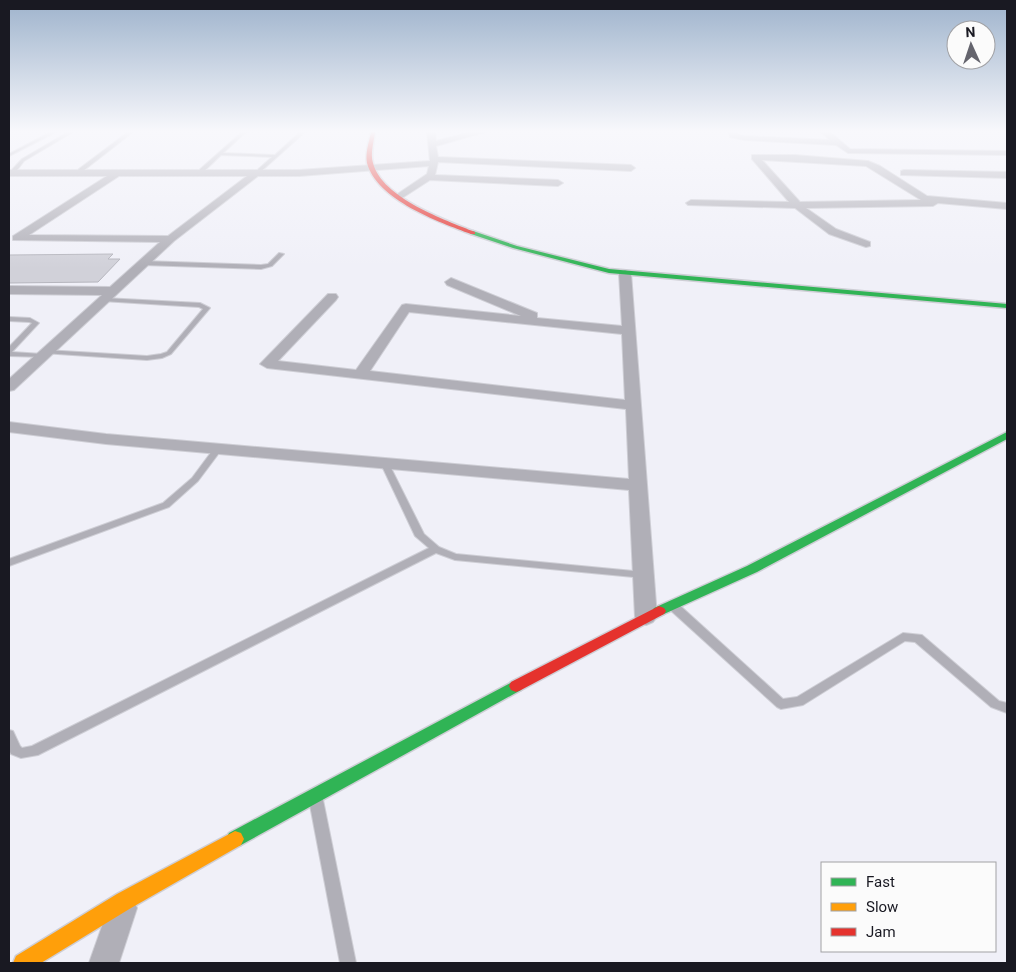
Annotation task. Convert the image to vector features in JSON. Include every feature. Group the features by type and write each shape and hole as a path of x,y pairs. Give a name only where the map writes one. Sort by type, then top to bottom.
{"street":[{"path":"111,177 17,238 170,239"},
{"path":"9,387 170,239 250,177"},
{"path":"378,177 386,189 424,213 476,234 556,258 609,271 1007,306"},
{"path":"399,197 426,177"},
{"path":"434,177 558,184"},
{"path":"772,177 797,205 829,230 847,239 866,244"},
{"path":"890,177 925,199 939,202 1007,206"},
{"path":"691,203 915,205 939,202"},
{"path":"625,273 646,617"},
{"path":"451,282 548,323"},
{"path":"9,290 113,291"},
{"path":"332,297 267,364 632,405"},
{"path":"360,375 406,308 628,332"},
{"path":"9,427 218,449 637,485"},
{"path":"9,440 44,432"},
{"path":"23,963 124,901 646,617 752,569 1007,435"},
{"path":"104,963 124,901"}],"lane":[{"path":"144,263 261,267 270,265 281,254"},
{"path":"9,352 147,358 162,356 169,353 208,308 200,305 104,300"},
{"path":"9,319 30,320 36,323 9,352"},
{"path":"9,563 166,505 186,490 202,474 218,449"},
{"path":"385,464 420,536 436,549 455,557 644,575"},
{"path":"9,735 15,750 22,753 34,751 436,549"},
{"path":"672,605 781,704 799,702 903,637 910,636 918,638 995,704 1007,708"},
{"path":"316,795 348,963"}],"building":[{"path":"113,254 108,259 120,259 98,282 9,283 9,255"}],"traffic: fast":[{"path":"473,233 515,247 609,271 1007,306"},
{"path":"659,611 752,569 1007,435"},
{"path":"235,839 516,686"}],"traffic: slow":[{"path":"23,963 124,901 235,839"}],"traffic: jam":[{"path":"377,177 398,197 413,206 473,233"},
{"path":"516,686 659,611"}]}
